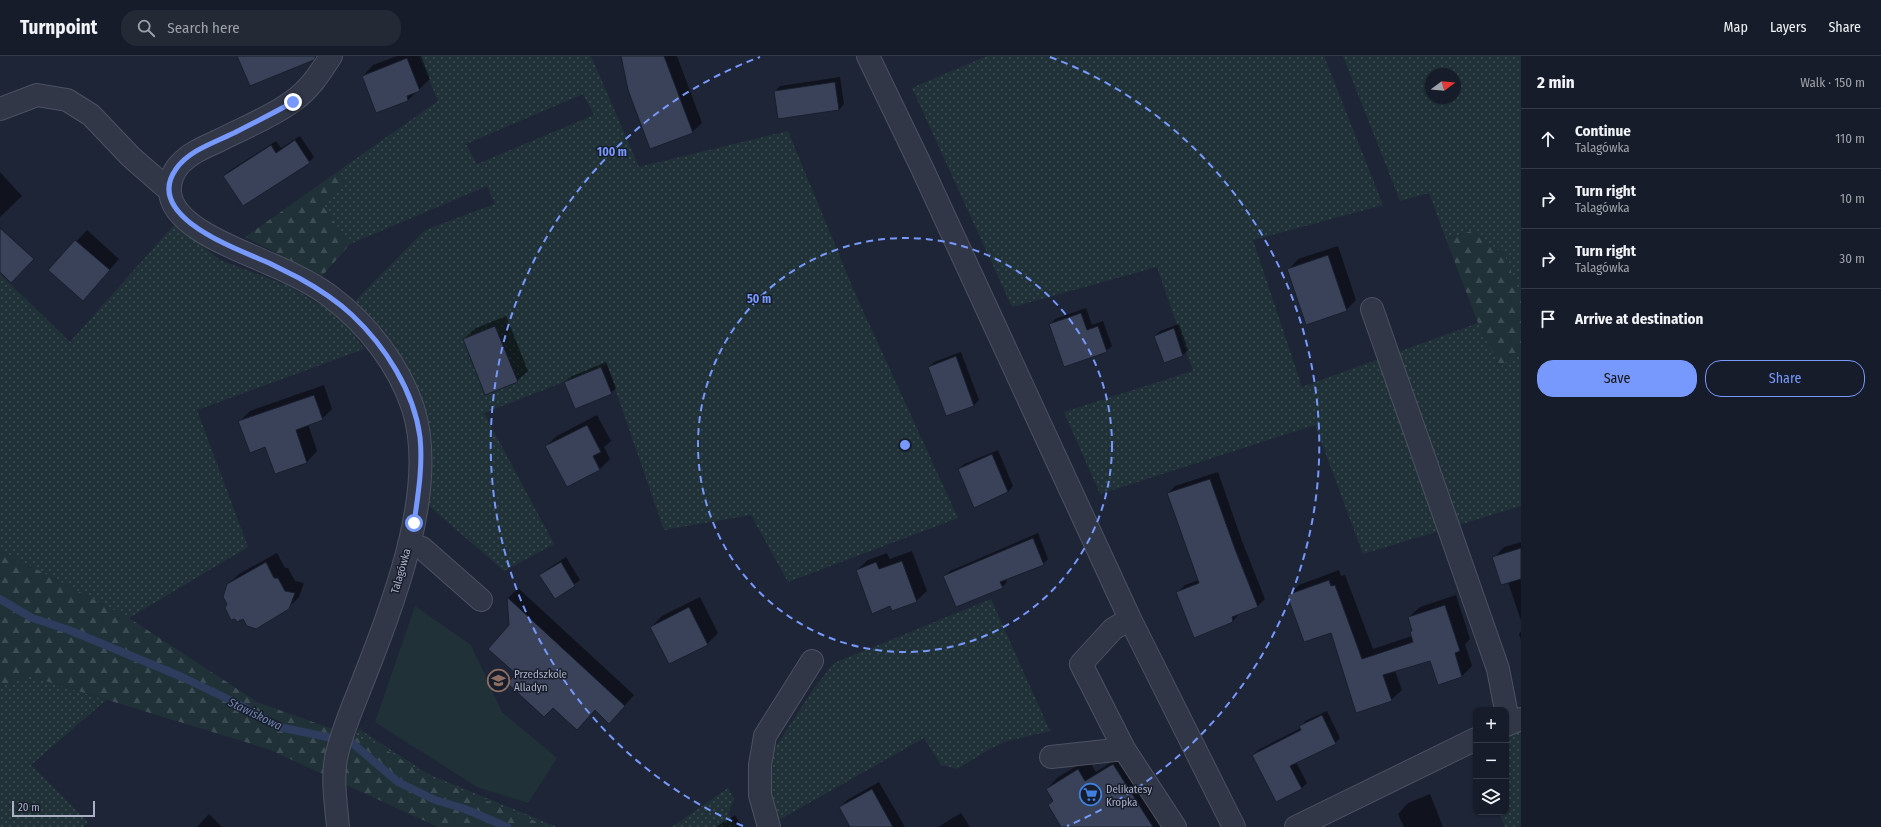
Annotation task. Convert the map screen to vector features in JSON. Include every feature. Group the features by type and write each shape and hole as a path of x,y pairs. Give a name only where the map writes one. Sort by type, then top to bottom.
{"street":[{"path":"170,191 172,177 180,163 194,152 272,114 293,102 313,83 331,56"},
{"path":"868,56 922,168 1130,620 1234,827"},
{"path":"0,109 36,95 67,100 91,115 131,157 170,191"},
{"name":"Talagówka","path":"170,191 173,203 191,224 239,252 268,263 330,296 353,316 386,356 399,375 414,410 420,436 418,496 409,544 392,601 345,728 336,758 334,787 338,827"},
{"path":"1372,309 1498,669 1507,707"},
{"path":"409,544 422,548 481,600"},
{"path":"1130,620 1113,629 1081,664 1124,749 1175,827"},
{"path":"769,827 760,795 760,765 765,736 812,661"},
{"path":"1296,827 1473,740"},
{"path":"1051,757 1124,749"}],"green space":[{"path":"419,56 591,56 639,167 788,131 854,291 958,518 788,582 751,515 664,530 607,365 484,413 554,544 504,571 428,505 431,457 426,415 420,395 412,375 387,335 355,301 425,230 495,204 487,186 350,244 323,206 344,186 340,170 438,101","holes":["583,94 594,115 477,164 466,144"]},
{"path":"987,56 1324,56 1383,205 1253,240 1302,387 1478,323 1500,367 1521,349 1521,506 1363,554 1315,425 1100,494 1064,412 1193,371 1157,267 1012,307 912,88"},
{"path":"1343,56 1521,56 1521,296 1504,254 1471,231 1446,239 1429,193 1400,201"},
{"path":"340,170 344,186 323,206 350,244 322,276 245,237"},
{"path":"175,224 220,260 289,286 340,316 364,349 197,410 248,547 129,618 0,550 0,274 70,342"},
{"path":"1471,231 1504,254 1521,296 1521,349 1500,367 1478,323 1446,239"},
{"path":"0,550 129,618 257,702 380,746 427,776 549,827 438,827 268,749 29,676 0,687"},
{"path":"991,599 1050,731 1007,741 990,749 957,769 941,765 924,738 777,821 771,798 773,751 814,688 834,663"},
{"path":"415,606 471,645 502,712 557,758 528,803 477,787 375,722"},
{"path":"29,676 106,700 31,765 88,822 83,827 0,827 0,687"},
{"path":"359,729 428,774 557,827 549,827 427,776 380,746 355,737"},
{"path":"1521,730 1521,827 1505,827 1500,815 1509,815 1509,735"},
{"path":"728,788 734,799 728,814 737,827 672,827"}],"building":[{"path":"237,56 316,56 314,60 250,86"},
{"path":"621,56 664,56 693,133 650,149 628,90"},
{"path":"407,58 420,91 407,96 408,101 376,113 362,76"},
{"path":"835,82 839,110 778,119 774,91"},
{"path":"295,140 310,163 243,206 223,176 271,145 276,153"},
{"path":"0,228 34,259 11,283 0,272"},
{"path":"75,240 110,270 83,301 48,270"},
{"path":"1328,255 1347,311 1306,325 1287,269"},
{"path":"1081,313 1087,330 1098,326 1107,352 1064,367 1049,324"},
{"path":"495,326 518,382 485,395 463,339"},
{"path":"1174,328 1183,356 1164,363 1154,336"},
{"path":"956,356 974,406 946,416 928,367"},
{"path":"601,367 612,394 575,409 564,382"},
{"path":"314,395 323,420 296,430 307,463 275,474 265,447 250,453 238,421"},
{"path":"587,425 601,452 593,456 600,470 567,487 545,446"},
{"path":"992,454 1008,492 974,508 958,469"},
{"path":"1210,479 1258,607 1232,617 1233,622 1194,638 1176,592 1199,583 1167,493"},
{"path":"1033,538 1044,565 1000,582 1003,588 956,607 943,576"},
{"path":"1521,548 1521,579 1501,585 1492,557"},
{"path":"902,561 917,602 892,611 890,606 872,614 856,570 876,562 879,569"},
{"path":"266,562 274,578 278,578 285,591 295,593 289,609 256,629 247,626 243,619 237,622 235,619 231,620 225,608 227,604 223,597 227,584"},
{"path":"561,562 575,586 555,599 539,575"},
{"path":"1329,580 1331,586 1335,585 1362,659 1413,642 1408,617 1445,605 1460,651 1455,653 1462,677 1438,685 1430,661 1383,675 1392,701 1356,713 1331,633 1304,642 1287,595"},
{"path":"507,597 625,706 609,724 595,710 577,730 553,708 544,717 507,683 516,674 488,649 509,625"},
{"path":"689,607 708,645 669,664 650,627"},
{"path":"1322,715 1336,744 1290,766 1302,789 1276,802 1252,755 1301,730 1299,726"},
{"name":"Delikatesy Kropka","path":"1113,764 1153,827 1061,827 1048,805 1053,801 1046,789 1078,769 1085,781"},
{"path":"872,789 893,827 850,827 839,807"}],"waterway":[{"name":"Stawiskowa","path":"0,599 32,618 69,630 182,677 236,703 279,727 351,742 398,782 435,800 465,809 507,827"}],"place":[{"name":"Przedszkole Alladyn","path":"499,680"},
{"name":"Delikatesy Kropka","path":"1091,795"}],"route":[{"path":"293,102 272,114 194,152 180,163 172,177 170,191 173,203 191,224 204,233 239,252 268,263 300,278 330,296 353,316 371,336 399,375 414,410 420,436 420,468 414,523"}]}
